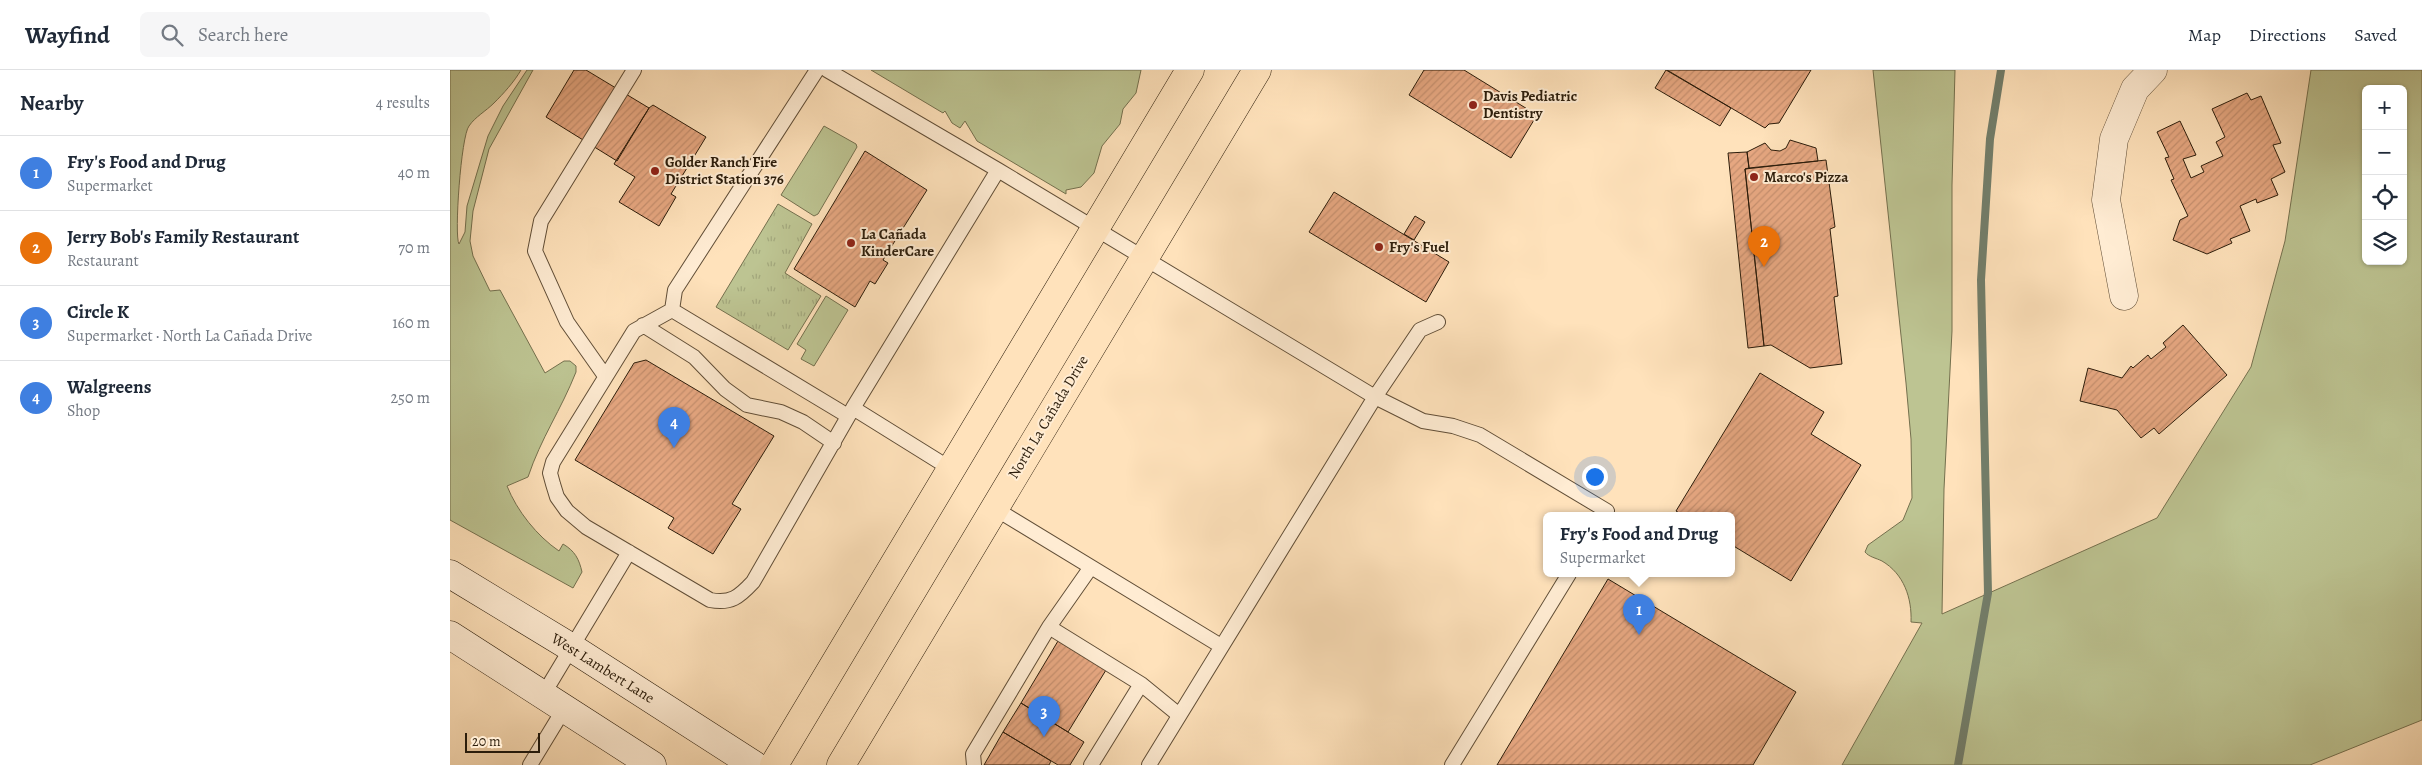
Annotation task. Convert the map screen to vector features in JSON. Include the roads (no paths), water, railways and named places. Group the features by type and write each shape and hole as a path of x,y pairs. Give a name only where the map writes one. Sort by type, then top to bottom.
{"main road":[{"path":"774,765 1190,70"},
{"name":"North La Cañada Drive","path":"840,765 1257,70"},
{"path":"2124,296 2106,200 2114,139 2135,89 2153,70"},
{"name":"West Lambert Lane","path":"450,574 572,648 754,765"},
{"path":"450,635 652,765"}],"lane":[{"path":"606,376 568,322 536,251 540,221 634,70"},
{"path":"672,310 675,290 817,70"},
{"path":"826,70 998,170 1375,397 1423,421 1453,426 1480,436 1606,512"},
{"path":"672,310 634,330 553,462 550,473 557,497 567,511 586,526 710,600 725,603 742,594 753,582 851,412 998,170"},
{"path":"672,310 951,469"},
{"path":"1149,765 1375,397 1420,330 1438,322"},
{"path":"643,325 694,357 726,389 747,405 781,412 803,422 834,443"},
{"path":"994,508 1221,646"},
{"path":"530,765 572,648 629,552"},
{"path":"974,765 973,754 1049,627 1091,567"},
{"path":"1452,765 1567,577"},
{"path":"1049,627 1141,684 1179,716"},
{"path":"1091,765 1141,684"}],"waterway":[{"path":"1958,765 1988,593 1981,280 1990,139 2001,70"}],"place":[{"name":"Davis Pediatric Dentistry","path":"1473,105"},
{"name":"Golder Ranch Fire District Station 376","path":"655,171"},
{"name":"Marco's Pizza","path":"1754,177"},
{"name":"La Cañada KinderCare","path":"851,243"},
{"name":"Fry's Fuel","path":"1379,247"},
{"name":"Jerry Bob's Family Restaurant","path":"1764,267"},
{"name":"Walgreens","path":"674,448"},
{"name":"Fry's Food and Drug","path":"1639,635"},
{"name":"Circle K","path":"1044,737"}]}
